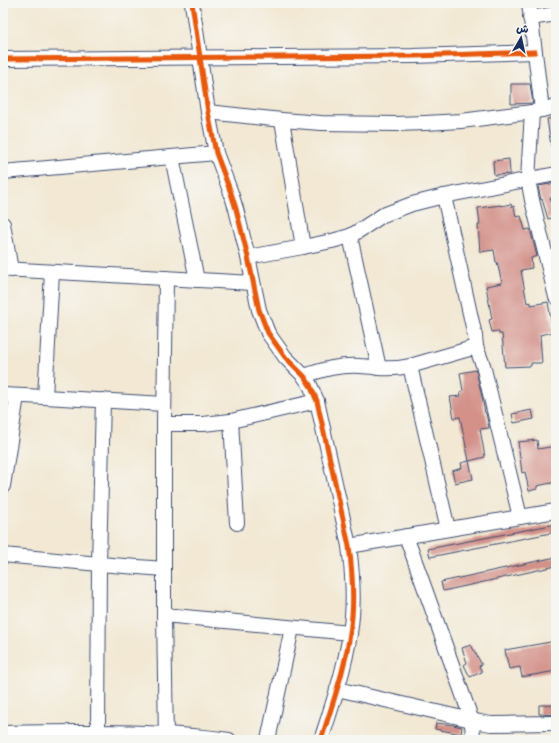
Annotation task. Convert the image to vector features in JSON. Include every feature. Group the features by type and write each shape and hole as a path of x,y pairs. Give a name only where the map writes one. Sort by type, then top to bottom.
{"street":[{"path":"192,3 199,56 216,153 231,193 248,257 259,310 268,333 285,357 304,376 317,401 349,546 352,565 353,589 350,633 337,689 321,740"},
{"path":"529,3 535,52 537,111 528,179 556,297"},
{"path":"530,18 556,14"},
{"path":"3,59 199,56 405,56 535,52"},
{"path":"208,112 282,120 342,124 424,124 461,121 556,107"},
{"path":"282,120 303,247"},
{"path":"3,172 216,153"},
{"path":"172,157 197,280"},
{"path":"248,257 303,247 350,236 383,216 412,204 444,196 556,174"},
{"path":"444,196 475,336 476,347 483,365 520,517"},
{"path":"3,224 7,269 253,283"},
{"path":"350,236 379,368"},
{"path":"45,397 52,272"},
{"path":"166,278 164,404 164,616 166,737"},
{"path":"304,376 336,367 361,366 390,369 410,366 476,347"},
{"path":"410,366 448,529"},
{"path":"3,395 164,404"},
{"path":"3,486 17,396"},
{"path":"98,731 99,564 103,400"},
{"path":"164,424 231,422 317,401"},
{"path":"231,422 237,522"},
{"path":"349,546 556,511"},
{"path":"406,536 472,721 473,740"},
{"path":"3,555 164,569"},
{"path":"164,616 350,633"},
{"path":"268,740 292,628"},
{"path":"337,689 490,724 556,723"},
{"path":"3,733 98,731 166,737 190,736 229,740"}],"building":[{"path":"511,84 530,84 533,103 511,104"},
{"path":"556,118 556,146 551,146 547,119"},
{"path":"509,159 510,174 494,175 493,161"},
{"path":"556,183 556,198 550,198 556,217 548,219 538,186"},
{"path":"511,204 512,207 514,206 516,217 521,216 525,230 530,229 537,256 531,258 532,268 521,270 527,303 531,302 531,305 548,302 553,332 540,335 542,363 531,363 531,366 505,367 502,334 499,334 498,331 492,332 489,320 492,319 486,286 502,283 494,250 480,252 478,225 480,225 478,208"},
{"path":"476,370 489,428 480,429 485,457 469,461 460,417 454,418 450,397 461,396 460,392 463,391 460,373"},
{"path":"532,410 534,419 514,423 512,414"},
{"path":"537,440 538,449 556,446 556,482 537,486 537,489 529,491 525,472 522,473 518,442"},
{"path":"469,461 473,479 455,483 452,471 462,468 461,463"},
{"path":"556,524 556,532 430,557 428,549"},
{"path":"556,557 556,566 443,591 441,582"},
{"path":"556,641 556,671 522,677 520,667 509,669 505,650"},
{"path":"471,645 482,665 479,666 482,672 470,677 464,665 467,663 462,648"},
{"path":"539,705 556,705 556,715 539,714"},
{"path":"436,723 462,727 461,734 435,729"}],"cycle path":[{"path":"192,3 208,112 216,153 236,209 259,310 268,333 285,357 304,376 317,401 349,546 352,572 353,607 348,647 331,710 321,740"},
{"path":"3,59 413,56 535,52"}]}
